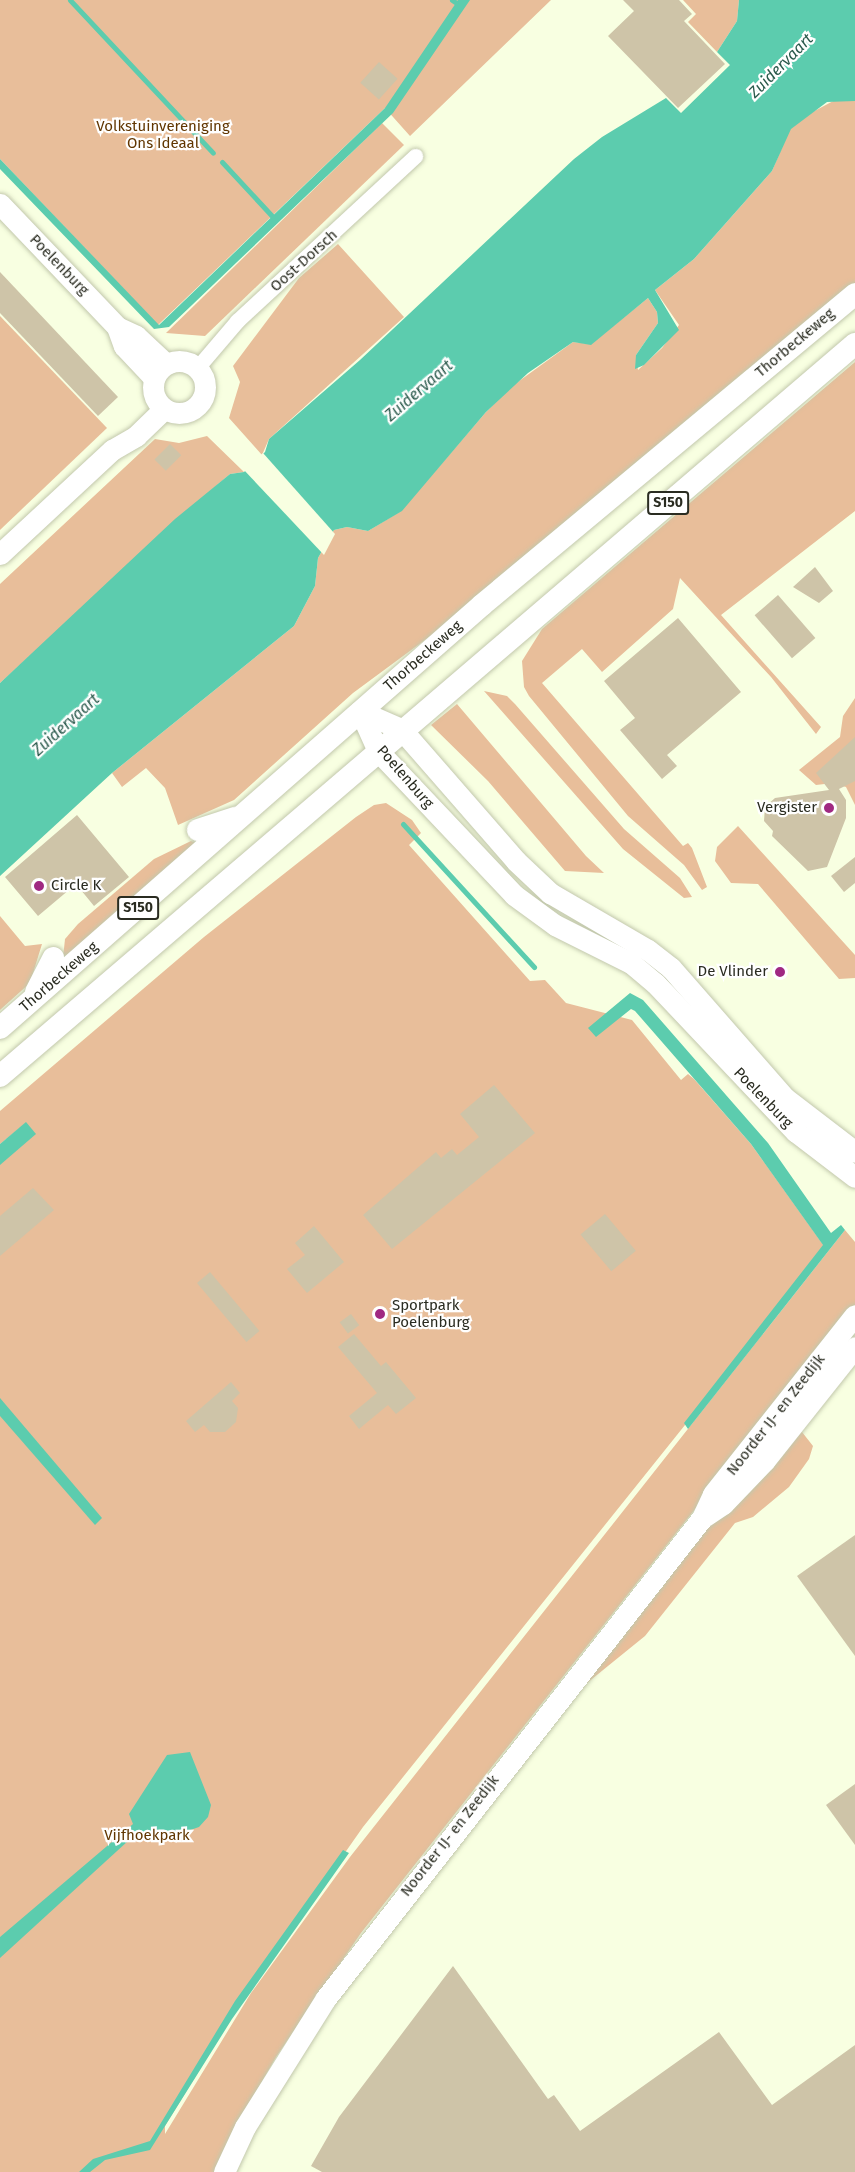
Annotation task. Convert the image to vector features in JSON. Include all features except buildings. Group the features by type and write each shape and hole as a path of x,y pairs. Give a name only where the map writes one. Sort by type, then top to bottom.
{"main road":[{"name":"Thorbeckeweg","path":"0,1028 360,711 855,294"},
{"name":"S150","path":"0,1076 401,729 855,344"},
{"path":"198,830 245,814"},
{"path":"31,1001 53,958"}],"street":[{"name":"Oost-Dorsch","path":"197,368 237,321 415,156"},
{"name":"Poelenburg","path":"0,204 117,327 124,346 160,387"},
{"path":"0,554 112,450 136,436 160,387 188,362 197,368 205,390 198,405 179,413 160,387"},
{"name":"Poelenburg","path":"360,711 401,729 532,877 671,968 785,1098 855,1152"},
{"name":"Poelenburg","path":"360,711 378,751 514,895 555,925 631,963 656,983 796,1132 855,1177"},
{"name":"Noorder IJ- en Zeedijk","path":"224,2172 245,2127 327,1998 533,1729 702,1518 713,1494 855,1315"},
{"name":"Noorder IJ- en Zeedijk","path":"702,1518 723,1504 765,1460 855,1347"}],"green space":[{"name":"Volkstuinvereniging Ons Ideaal","path":"0,0 551,0 410,136 385,108 158,325 0,159"},
{"path":"683,0 739,0 737,21 717,52 688,22 696,14"},
{"path":"837,99 855,101 855,285 437,631 353,693 234,800 178,825 165,788 146,768 122,787 112,773 294,626 315,586 318,558 334,530 347,527 368,531 401,511 486,412 515,384 573,342 591,344 648,298 657,312 658,323 636,355 638,370 662,348 679,325 655,290 694,259 772,171 790,129 807,115"},
{"path":"382,123 404,145 205,336 166,333"},
{"path":"338,244 404,317 269,439 262,455 229,418 240,382 233,366 299,278"},
{"path":"0,316 107,428 0,530"},
{"path":"855,362 855,511 721,615 821,727 816,734 771,677 680,578 673,609 602,672 582,649 542,683 683,846 688,843 692,848 707,887 702,890 684,865 628,816 529,696 524,687 522,661 542,629"},
{"path":"207,436 244,472 230,474 217,485 0,683 0,584 155,439 179,443"},
{"path":"484,691 507,696 624,829 680,878 692,897 684,898 623,849"},
{"path":"855,698 855,805 846,787 833,783 816,785 799,770 840,737 843,716"},
{"path":"457,704 586,856 604,873 565,871 488,781 431,725"},
{"name":"Sportpark Poelenburg","path":"386,803 412,820 421,833 409,845 530,981 545,980 566,1003 632,1020 681,1080 688,1074 694,1079 751,1144 824,1246 685,1425 363,1827 248,1991 165,2126 165,2134 251,1993 350,1857 845,1230 855,1242 855,1306 361,1933 276,2057 228,2141 215,2172 0,2172 0,1161 26,1123 0,1144 0,1111 204,937 356,817 374,805"},
{"path":"738,826 855,955 855,978 839,979 758,884 731,883 715,861 717,847"},
{"path":"191,841 198,844 63,958 65,939 78,924 154,859"},
{"path":"0,916 25,946 42,944 30,983 0,1010"},
{"path":"797,1432 802,1432 813,1446 809,1459 789,1487 753,1517 735,1523 645,1636 566,1700 706,1526"}],"water":[{"path":"458,0 470,0 393,113 169,327 154,329 0,169 0,159 159,325 385,108"},
{"name":"Zuidervaart","path":"739,0 855,0 855,101 827,102 791,129 772,171 694,259 655,290 679,330 644,365 635,369 636,355 658,323 657,312 648,298 591,345 573,342 528,373 486,412 402,511 368,531 347,527 334,530 318,558 315,586 294,626 112,773 0,876 0,683 175,519 230,474 244,472 265,452 269,439 360,360 574,159 602,137 666,98 681,113 730,65 717,52 737,21"},
{"path":"630,993 643,1000 768,1143 831,1233 841,1225 845,1230 688,1429 684,1423 823,1245 751,1144 635,1011 631,1009 596,1037 588,1028"},
{"path":"26,1122 36,1134 0,1165 0,1144"},
{"path":"0,1398 102,1518 95,1525 0,1416"},
{"path":"190,1752 211,1805 208,1817 199,1827 158,1841 140,1830 0,1958 0,1937 133,1824 129,1814 167,1755"},
{"path":"343,1850 349,1853 232,2019 150,2150 105,2160 90,2172 79,2172 93,2159 150,2141 235,2001"}],"pier":[{"path":"263,453 335,534 324,555 244,470"}],"waterway":[{"path":"70,0 213,153"},
{"path":"222,162 272,216"},
{"path":"403,824 534,967"}],"place":[{"name":"Vergister","path":"829,808"},
{"name":"Circle K","path":"39,886"},
{"name":"De Vlinder","path":"780,972"},
{"name":"Sportpark Poelenburg","path":"380,1314"}],"park label":[{"name":"Vijfhoekpark","path":"147,1836"}]}
